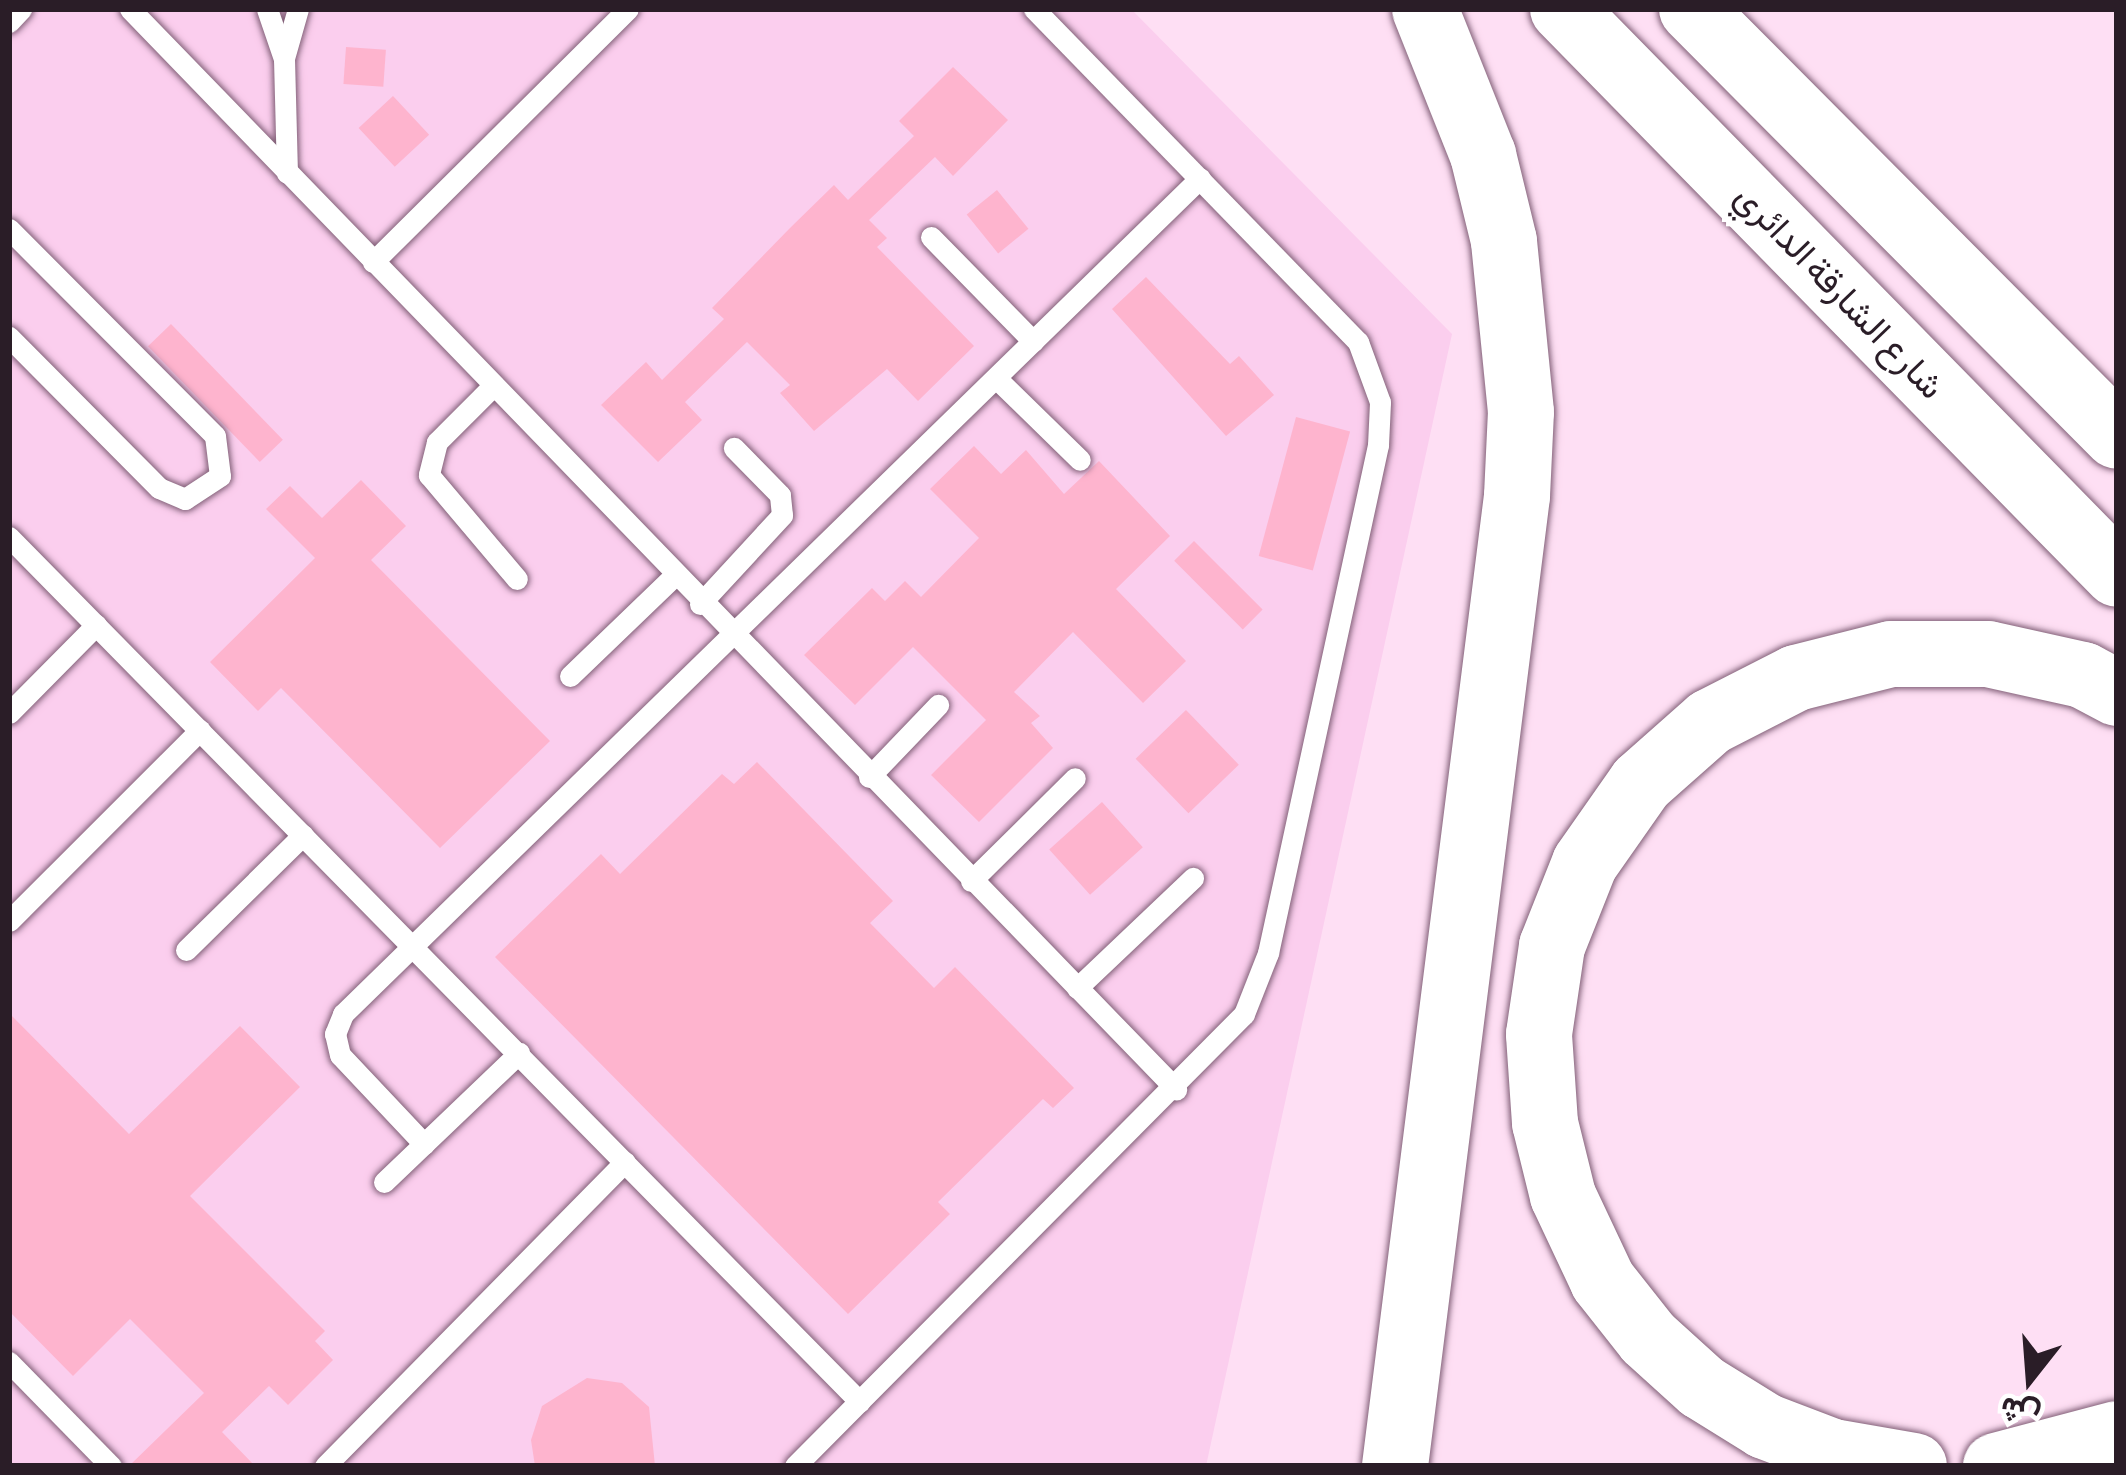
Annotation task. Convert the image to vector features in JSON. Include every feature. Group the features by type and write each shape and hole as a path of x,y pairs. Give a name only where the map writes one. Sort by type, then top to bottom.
{"highway":[{"path":"1395,1466 1517,496 1521,412 1498,219 1483,154 1424,9"},
{"name":"شارع الشارقة الدائري","path":"1563,9 2117,574"},
{"path":"1693,9 2117,436"},
{"path":"1914,1466 1833,1452 1765,1426 1688,1375 1603,1281 1563,1196 1545,1123 1539,1034 1552,946 1585,863 1641,783 1710,722 1796,678 1891,654 1988,654 2084,675 2117,693"},
{"path":"1996,1466 2117,1434"}],"lane":[{"path":"9,22 21,9"},
{"path":"130,9 732,638 1176,1089"},
{"path":"267,9 284,58"},
{"path":"287,173 284,58 298,9"},
{"path":"373,262 628,9"},
{"path":"795,1466 1231,1033 1262,974 1381,424 1376,381 1358,342 1034,9"},
{"path":"424,1144 340,1055 334,1034 343,1013 415,948 1200,178"},
{"path":"9,229 214,436 220,476 185,499 159,488 9,337"},
{"path":"931,238 1033,341"},
{"path":"996,377 1080,460"},
{"path":"492,387 437,442 429,475 517,579"},
{"path":"700,604 782,515 780,495 734,448"},
{"path":"9,537 860,1402"},
{"path":"570,676 674,577"},
{"path":"9,713 95,625"},
{"path":"869,777 938,705"},
{"path":"9,921 200,730"},
{"path":"971,881 1075,778"},
{"path":"186,950 303,835"},
{"path":"1077,988 1193,878"},
{"path":"384,1182 519,1053"},
{"path":"325,1466 625,1162"},
{"path":"9,1362 111,1466"}],"shaded area":[{"path":"9,9 1131,9 1452,334 1206,1466 9,1466"}],"building":[{"path":"346,47 386,50 383,87 343,84"},
{"path":"953,67 1008,120 953,176 935,157 869,220 887,238 877,247 974,346 918,401 887,369 814,431 780,393 790,385 747,342 685,402 702,420 658,462 601,405 646,362 662,380 724,319 712,308 834,185 848,200 914,136 899,121"},
{"path":"393,96 429,135 395,167 359,128"},
{"path":"997,190 1028,229 998,253 967,215"},
{"path":"1146,277 1230,364 1239,356 1274,395 1226,436 1112,309"},
{"path":"171,324 283,440 260,462 148,346"},
{"path":"1296,417 1350,431 1313,571 1259,556"},
{"path":"974,446 1001,474 1026,450 1064,494 1099,461 1170,536 1116,589 1186,661 1143,703 1073,632 1014,692 1040,716 1031,723 1053,748 979,822 931,775 986,720 913,647 855,705 804,655 872,588 885,601 905,581 921,597 979,538 930,489"},
{"path":"361,480 406,526 371,560 550,741 440,848 281,688 258,711 210,662 315,558 266,509 290,486 322,518"},
{"path":"1194,541 1263,610 1243,629 1174,561"},
{"path":"1186,710 1239,765 1188,813 1136,759"},
{"path":"757,762 893,901 870,923 934,988 955,967 1074,1088 1053,1108 1043,1099 938,1202 950,1214 848,1314 495,957 601,854 620,874 722,774 734,784"},
{"path":"1102,802 1143,847 1090,895 1049,850"},
{"path":"9,1013 129,1134 240,1026 300,1087 190,1196 325,1331 315,1341 333,1360 288,1405 269,1386 222,1432 255,1466 129,1466 204,1393 130,1319 73,1376 9,1311"},
{"path":"587,1378 622,1383 649,1407 655,1466 535,1466 531,1440 542,1406"}]}
